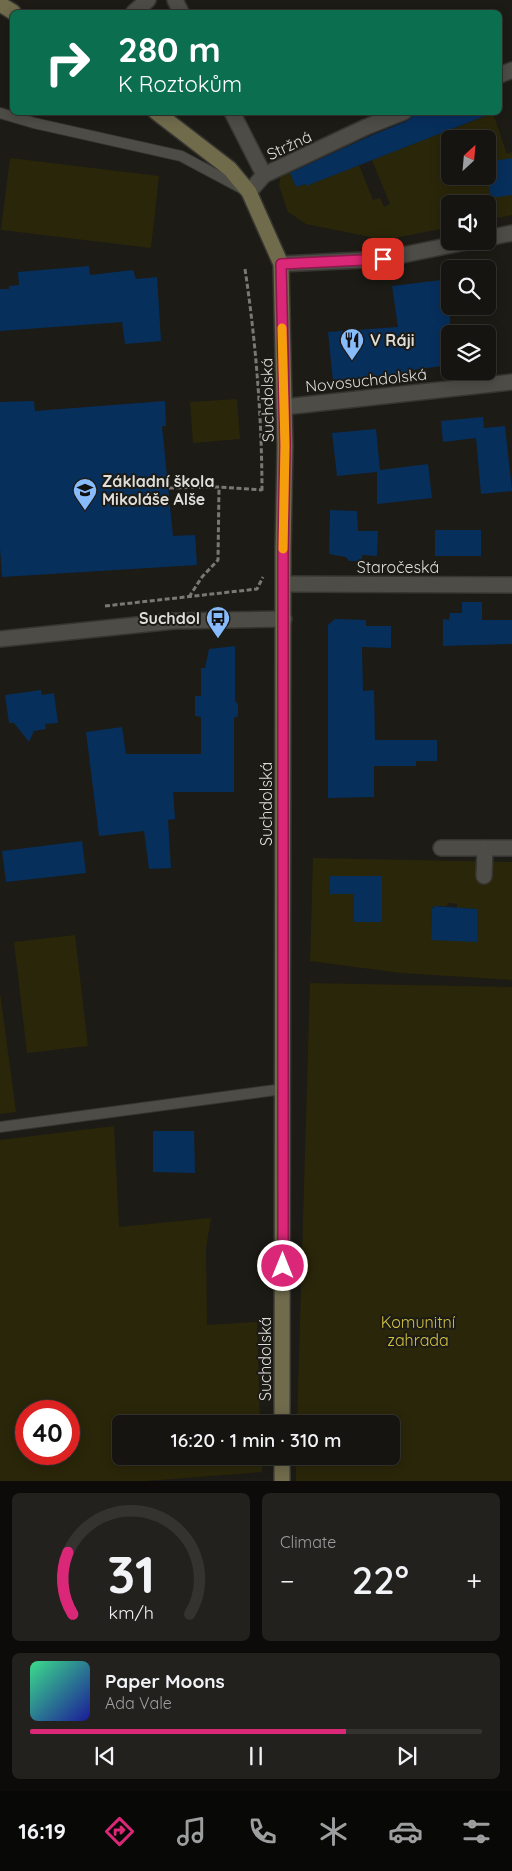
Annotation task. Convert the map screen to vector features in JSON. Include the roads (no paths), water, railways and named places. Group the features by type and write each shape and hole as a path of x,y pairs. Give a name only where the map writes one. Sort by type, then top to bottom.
{"street":[{"path":"136,10 148,0"},
{"name":"Suchdolská","path":"160,115 230,169 249,192 281,264 284,407 282,1415"},
{"path":"234,115 264,176"},
{"name":"Stržná","path":"249,192 264,176 366,127 396,115"},
{"path":"496,236 512,233"},
{"path":"281,264 383,259 441,247"},
{"name":"Novosuchdolská","path":"284,407 512,382"},
{"name":"Staročeská","path":"283,584 512,585"},
{"path":"0,639 175,621 284,619"},
{"path":"441,848 512,848"},
{"path":"484,876 485,848"},
{"path":"282,1465 282,1481"}],"lane":[{"path":"0,113 34,123 181,156 249,192"},
{"path":"0,1127 283,1089"}],"place":[{"name":"V Ráji","path":"352,361"},
{"name":"Základní škola Mikoláše Alše","path":"85,511"},
{"name":"Suchdol","path":"218,639"}],"park label":[{"name":"Komunitní zahrada","path":"418,1331"}]}
